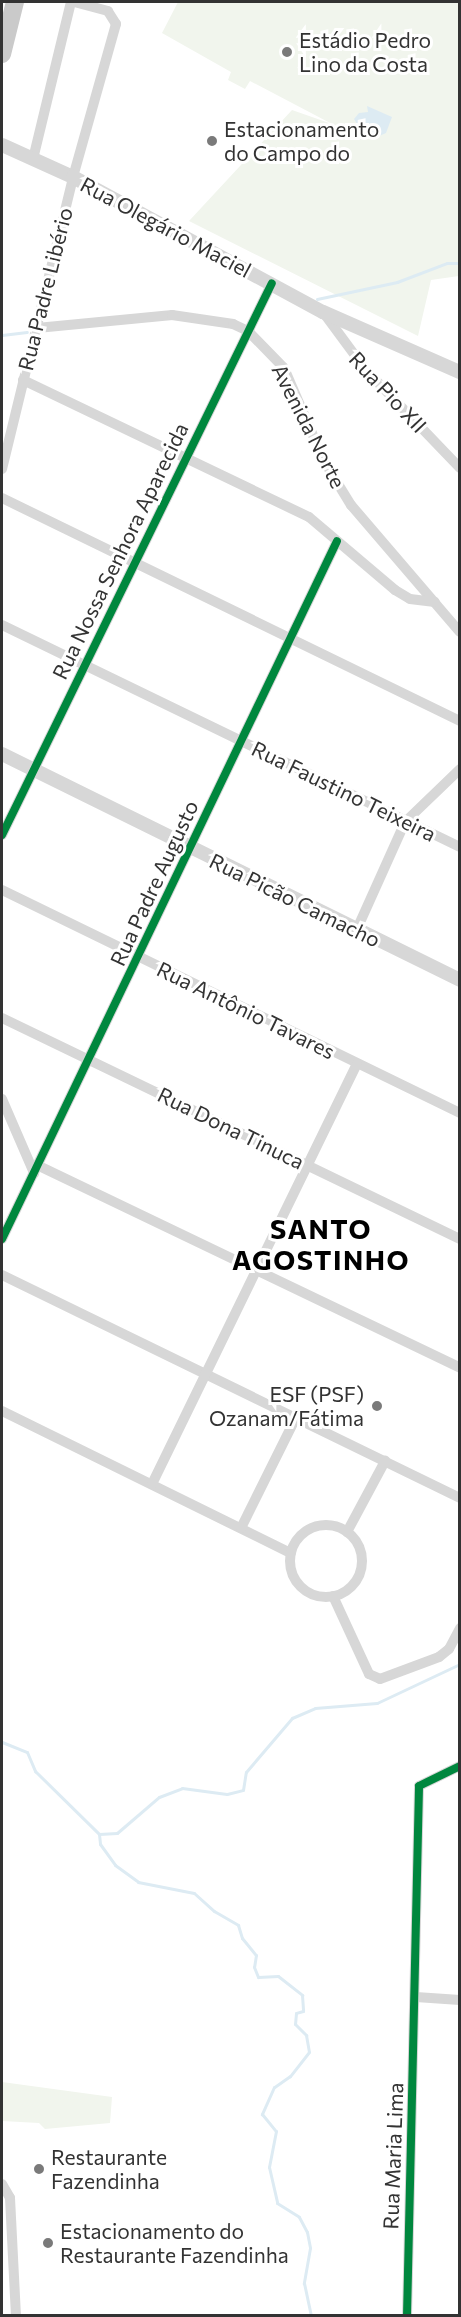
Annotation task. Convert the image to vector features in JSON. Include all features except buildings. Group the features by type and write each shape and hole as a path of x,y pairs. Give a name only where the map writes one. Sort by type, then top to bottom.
{"main road":[{"path":"2,54 15,2"}],"street":[{"name":"Rua Padre Libério","path":"2,469 73,177 113,41 115,17 97,6 73,2"},
{"path":"33,159 73,2"},
{"name":"Rua Olegário Maciel","path":"2,145 73,177 323,312 459,372"},
{"name":"Rua Nossa Senhora Aparecida","path":"2,835 272,283"},
{"name":"Rua Pio XII","path":"323,312 365,369 459,468"},
{"name":"Avenida Norte","path":"37,328 172,315 216,321 248,332 284,368 324,461 351,505 459,632"},
{"path":"23,380 187,456 309,517 395,590 410,599 435,602"},
{"path":"2,498 136,560 459,721"},
{"name":"Rua Padre Augusto","path":"2,1239 191,851 240,741 292,639 337,541"},
{"name":"Rua Faustino Teixeira","path":"2,625 459,847"},
{"name":"Rua Picão Camacho","path":"2,754 191,851 459,980"},
{"path":"357,929 405,822 459,769"},
{"name":"Rua Antônio Tavares","path":"2,890 459,1113"},
{"name":"Rua Dona Tinuca","path":"2,1018 459,1239"},
{"path":"152,1484 357,1064"},
{"path":"2,1099 35,1169 258,1270 459,1368"},
{"path":"2,1275 206,1372 459,1498"},
{"path":"2,1411 291,1553"},
{"path":"241,1528 296,1417"},
{"path":"347,1532 385,1461"},
{"path":"337,1526 347,1532 361,1551 360,1574 353,1584 333,1596 310,1593 300,1586 291,1570 291,1553 295,1542 313,1527 337,1526"},
{"path":"333,1596 369,1674 380,1679 439,1657 449,1649 459,1628"},
{"name":"Rua Maria Lima","path":"407,2316 419,1786 459,1766"},
{"path":"416,1997 459,2000"},
{"path":"2,2184 10,2198 16,2316"}],"shaded area":[{"path":"178,2 459,2 459,276 431,280 418,336 189,221 292,110 332,124 250,81 245,89 228,80 231,72 162,33"},
{"path":"367,106 392,117 386,133 377,137 359,127 354,119 359,113 368,112"},
{"path":"2,2082 112,2097 110,2123 45,2129 39,2123 2,2121"}],"waterway":[{"path":"317,299 397,282 447,263 460,263"},
{"path":"2,335 27,332"},
{"path":"99,1834 117,1833 159,1797 182,1788 227,1794 243,1790 246,1772 292,1718 315,1708 377,1703 460,1664"},
{"path":"2,1742 27,1752 35,1771 99,1834"},
{"path":"99,1834 100,1844 115,1865 138,1882 194,1893 214,1911 238,1925 242,1938 256,1955 254,1967 258,1977 278,1976 302,1995 303,2011 296,2013 295,2024 306,2035 309,2052 290,2076 274,2087 262,2114 276,2131 269,2167 277,2203 299,2217 307,2232 310,2248 304,2283 311,2316"}],"cycle path":[{"path":"2,835 272,283"},
{"path":"2,1239 337,541"},
{"path":"407,2316 419,1786 460,1766"}],"place":[{"name":"Estádio Pedro Lino da Costa","path":"287,52"},
{"name":"Estacionamento do Campo do","path":"212,141"},
{"name":"ESF (PSF) Ozanam/Fátima","path":"377,1406"},
{"name":"Restaurante Fazendinha","path":"39,2169"},
{"name":"Estacionamento do Restaurante Fazendinha","path":"48,2243"}],"district":[{"name":"SANTO AGOSTINHO","path":"321,1244"}]}
